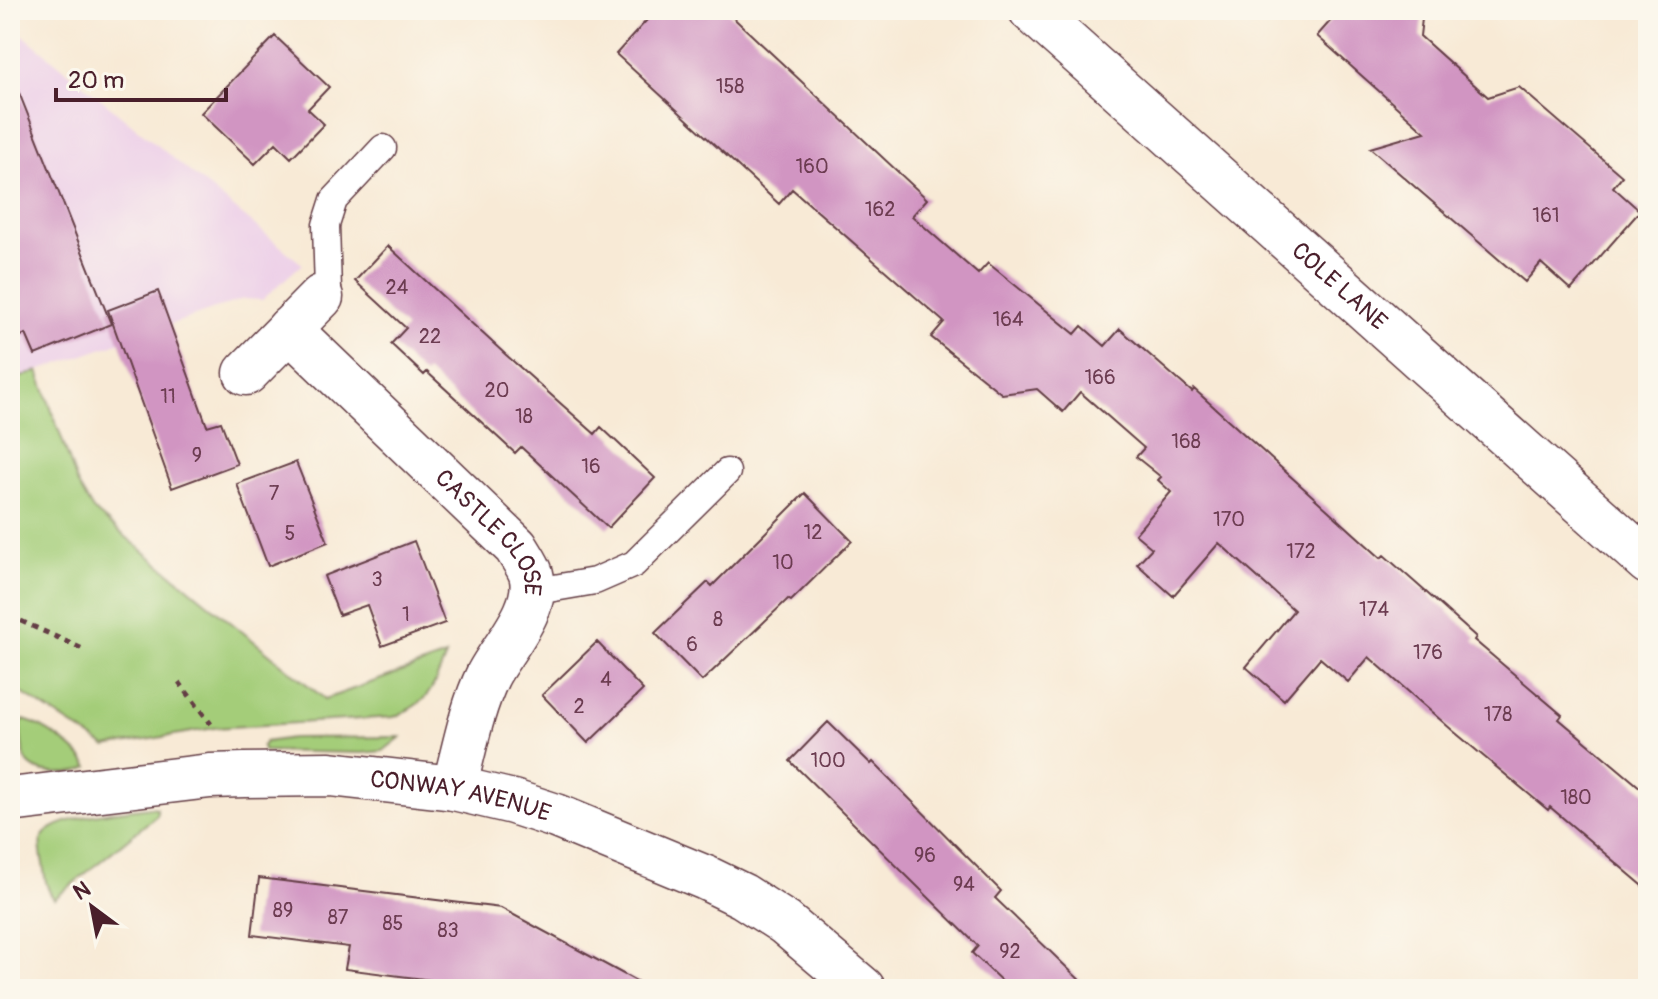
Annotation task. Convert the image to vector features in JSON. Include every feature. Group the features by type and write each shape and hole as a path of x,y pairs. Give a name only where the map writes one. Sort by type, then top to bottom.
{"street":[{"name":"COLE LANE","path":"1031,10 1648,562"},
{"path":"246,373 321,297"},
{"name":"CASTLE CLOSE","path":"289,329 516,547 532,576 524,618 488,675 475,710 454,788"},
{"name":"CONWAY AVENUE","path":"10,800 233,775 330,774 454,788 556,816 743,896 785,923 863,989"}],"lane":[{"path":"321,297 328,290 326,225 334,200 383,148"},
{"path":"531,592 595,581 634,564 727,472"}],"path":[{"path":"10,616 85,650"}],"shaded area":[{"path":"18,31 302,264 262,300 243,299 10,381 10,34"}],"green space":[{"path":"38,371 78,485 93,510 325,699 446,656 423,700 394,717 214,728 106,747 11,686 10,381"},
{"path":"24,720 60,739 89,767 58,773 33,768 23,750 20,726"},
{"path":"401,737 383,751 362,753 263,751 262,746 265,742 292,738"},
{"path":"157,808 157,815 54,899 46,883 40,849 41,840 47,832 73,820"}],"building":[{"path":"656,10 725,10 927,199 912,216 978,274 988,263 1075,334 1082,326 1105,346 1120,329 1192,392 1194,389 1381,558 1384,555 1427,593 1476,637 1474,640 1562,715 1559,719 1648,794 1648,890 1452,730 1369,657 1348,682 1320,658 1284,700 1246,667 1294,610 1219,543 1173,596 1137,564 1152,548 1135,534 1171,492 1158,480 1161,477 1136,457 1144,448 1080,392 1063,412 1037,389 1002,394 931,337 944,322 792,189 779,204 616,54"},
{"path":"1340,10 1423,10 1420,36 1488,97 1519,87 1622,176 1613,187 1640,211 1571,290 1541,263 1525,282 1370,148 1425,132 1317,36"},
{"path":"275,36 329,87 308,109 324,124 291,158 276,143 255,164 201,113"},
{"path":"12,75 111,324 35,355 26,334 10,340"},
{"path":"388,246 595,434 601,427 655,478 608,528 521,447 515,453 427,372 424,375 391,344 406,328 355,281"},
{"path":"158,291 207,426 221,422 237,464 172,488 108,310"},
{"path":"296,462 328,542 268,566 237,484"},
{"path":"805,493 852,541 702,681 655,633 708,582 712,586"},
{"path":"414,541 445,623 382,646 367,605 339,615 324,576"},
{"path":"597,642 643,690 588,743 542,695"},
{"path":"828,722 871,764 873,762 1001,891 995,898 1089,989 1010,989 972,953 978,946 790,761"},
{"path":"259,878 501,908 651,989 502,989 345,969 349,947 252,935"}]}
